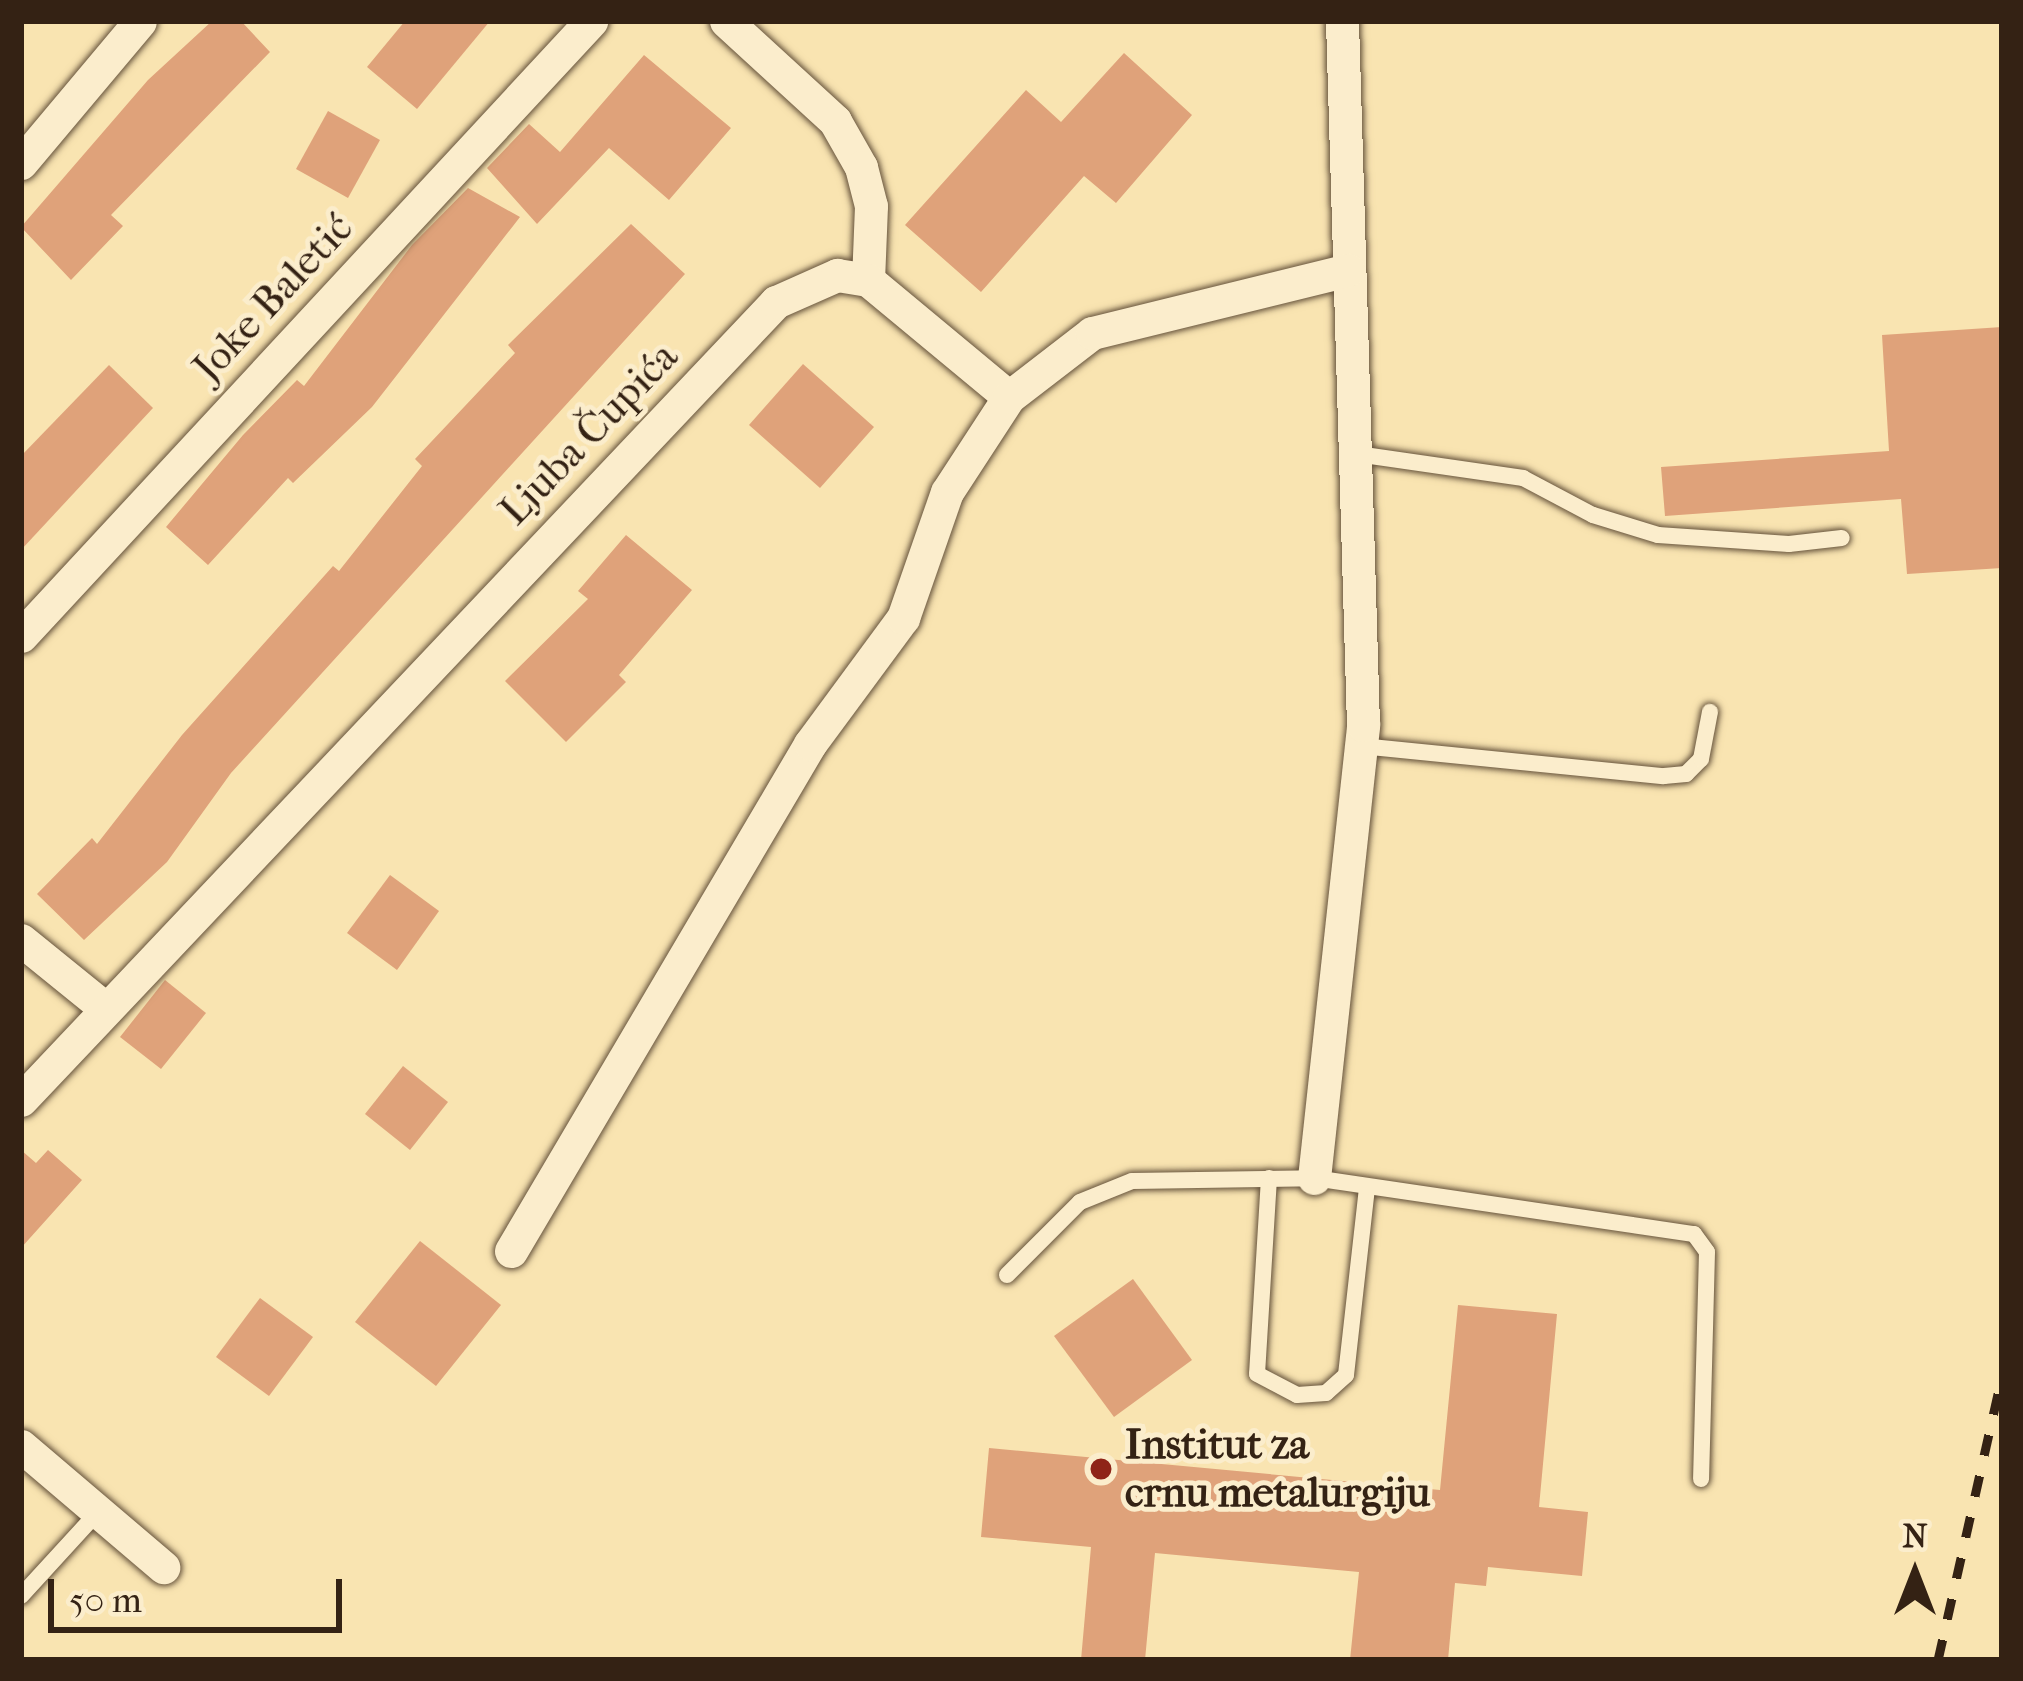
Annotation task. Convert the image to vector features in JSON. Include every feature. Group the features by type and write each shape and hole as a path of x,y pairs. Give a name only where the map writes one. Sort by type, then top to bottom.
{"street":[{"path":"21,163 140,21"},
{"name":"Joke Baletić","path":"21,636 591,21"},
{"path":"726,21 835,121 861,167 871,206 868,280 1009,397"},
{"path":"1314,1178 1361,746 1357,454 1342,21"},
{"path":"512,1251 810,744 903,618 947,492 1009,397 1092,333 1348,270"},
{"name":"Ljuba Čupića","path":"21,1100 776,302 837,275 868,280"},
{"path":"21,940 105,1008"},
{"path":"21,1446 164,1567"}],"lane":[{"path":"1357,454 1523,478 1593,515 1658,535 1789,544 1842,538"},
{"path":"1361,746 1664,776 1686,774 1701,759 1710,712"},
{"path":"1270,1178 1257,1374 1298,1395 1326,1393 1346,1376 1367,1186"},
{"path":"1007,1275 1080,1202 1132,1181 1314,1178 1694,1234 1706,1252 1701,1479"},
{"path":"21,1596 98,1512"}],"building":[{"path":"212,21 241,21 270,52 111,215 123,226 71,280 21,227 148,80"},
{"path":"405,21 490,21 417,109 367,67"},
{"path":"1124,53 1192,115 1116,203 1084,176 981,292 905,225 1026,90 1061,122"},
{"path":"644,55 731,128 669,200 609,148 537,224 487,168 529,124 560,152"},
{"path":"328,111 380,140 348,198 296,169"},
{"path":"468,188 520,217 372,407 293,483 288,478 208,565 166,527 243,435 297,380 304,386 412,245"},
{"path":"631,224 685,274 231,773 167,862 84,940 37,894 92,838 97,844 182,735 333,566 339,571 422,466 415,459 515,353 508,345"},
{"path":"2002,327 2002,568 1907,574 1901,499 1665,516 1661,467 1889,451 1882,335"},
{"path":"803,364 874,427 820,488 749,425"},
{"path":"109,365 153,408 21,550 21,456"},
{"path":"626,535 692,590 619,675 626,682 566,742 505,681 588,599 578,591"},
{"path":"390,875 439,911 397,970 347,933"},
{"path":"165,980 206,1013 161,1069 120,1037"},
{"path":"403,1066 448,1102 410,1150 365,1114"},
{"path":"21,1150 36,1163 48,1150 82,1180 21,1248"},
{"path":"420,1241 501,1305 436,1386 355,1322"},
{"path":"1133,1279 1192,1360 1114,1417 1054,1336"},
{"path":"260,1298 313,1337 269,1396 216,1357"},
{"name":"Institut za crnu metalurgiju","path":"1458,1305 1557,1314 1539,1507 1588,1512 1582,1576 1488,1567 1486,1586 1455,1583 1448,1660 1350,1660 1359,1572 1155,1553 1145,1660 1081,1660 1091,1547 981,1537 989,1448 1440,1490"}],"railway":[{"path":"1938,1660 2002,1376"}],"place":[{"name":"Institut za crnu metalurgiju","path":"1101,1469"}]}
